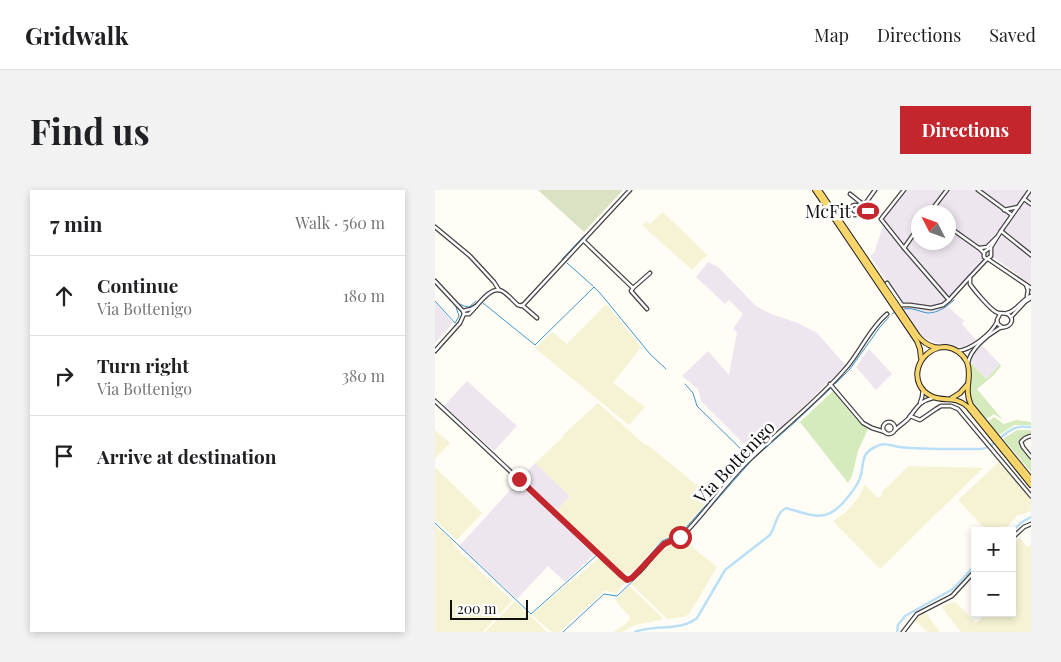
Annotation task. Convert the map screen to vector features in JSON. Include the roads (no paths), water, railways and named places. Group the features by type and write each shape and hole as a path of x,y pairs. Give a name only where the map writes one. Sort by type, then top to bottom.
{"main road":[{"path":"815,190 917,341 920,349 920,361 917,370 923,389 934,398 949,398 960,393 965,388 968,380"},
{"path":"821,191 918,336 929,345 957,351 964,357 969,371 967,394 971,405 994,437"},
{"path":"920,361 928,352 939,348"},
{"path":"949,398 961,402 968,407 1031,479"},
{"path":"1000,444 1031,485"}],"street":[{"path":"522,305 630,190"},
{"path":"865,203 851,208 851,213 856,215 860,212 875,190"},
{"path":"904,190 881,219 949,300"},
{"path":"936,205 946,192 940,190"},
{"path":"978,190 1012,216"},
{"path":"887,283 902,305 931,308 943,305 983,262 996,238 1030,190"},
{"path":"860,212 860,208 856,205 850,194 857,200 865,203"},
{"path":"1024,199 1031,204"},
{"path":"856,205 857,200"},
{"path":"1005,210 1018,207"},
{"path":"1005,210 1009,220"},
{"path":"435,227 470,256 499,290 519,305 522,305 537,318"},
{"path":"1001,231 1031,255"},
{"path":"956,232 1031,288"},
{"path":"979,249 987,247 996,238"},
{"path":"904,248 911,239"},
{"path":"583,240 633,288"},
{"path":"647,309 631,292 650,273"},
{"path":"970,277 970,284 975,291 994,311 1001,313 1013,311 1026,298 1028,290 1025,284"},
{"path":"435,280 464,312 469,314 491,292 499,290"},
{"path":"1026,298 1031,297"},
{"path":"968,365 969,357 974,349 996,330 1009,326 1011,317 1017,309 1031,297"},
{"path":"435,351 460,323 464,312"},
{"path":"957,351 972,347 993,328 1001,313"},
{"path":"1007,313 1011,317"},
{"name":"Via Bottenigo","path":"435,401 620,575 628,580 664,544 684,534 743,466 810,405 846,368 874,328 887,314"},
{"path":"997,322 1002,327"},
{"path":"830,384 863,423 887,434 891,434 910,416 919,404 923,389"},
{"path":"919,404 934,398"},
{"path":"910,416 921,420 939,407 953,406 962,413 1031,496"},
{"path":"875,429 889,422 901,425"},
{"path":"895,424 895,430"},
{"path":"884,425 883,429 885,432"},
{"path":"1031,436 1026,437 1021,442 1031,456"},
{"path":"1016,534 1024,527 1031,524"},
{"path":"903,632 917,614 952,596 974,572"}],"waterway":[{"path":"562,259 585,235"},
{"path":"567,263 593,286"},
{"path":"483,303 535,345 594,287 650,354 666,369"},
{"path":"904,309 932,313 949,305 954,300"},
{"path":"435,301 455,323 459,316 456,307"},
{"path":"460,304 469,307 476,301"},
{"path":"835,384 850,369 889,317"},
{"path":"636,571 662,541 681,533 749,457 697,406 693,393 685,384"},
{"path":"673,541 685,536 752,460 830,389"},
{"path":"635,632 651,628 683,625 697,618 725,570 770,535 778,516 783,510 786,508 820,516 834,511 840,506 856,486 860,478 865,456 871,449 885,444 920,449 981,449 990,446 1015,428 1031,427"},
{"path":"1016,527 1031,517"},
{"path":"435,523 531,614 597,555"},
{"path":"563,632 604,594 617,596 667,544"},
{"path":"599,553 621,572"},
{"path":"897,632 898,625 905,616 953,589 971,569"}],"place":[{"name":"McFit","path":"868,211"}]}
